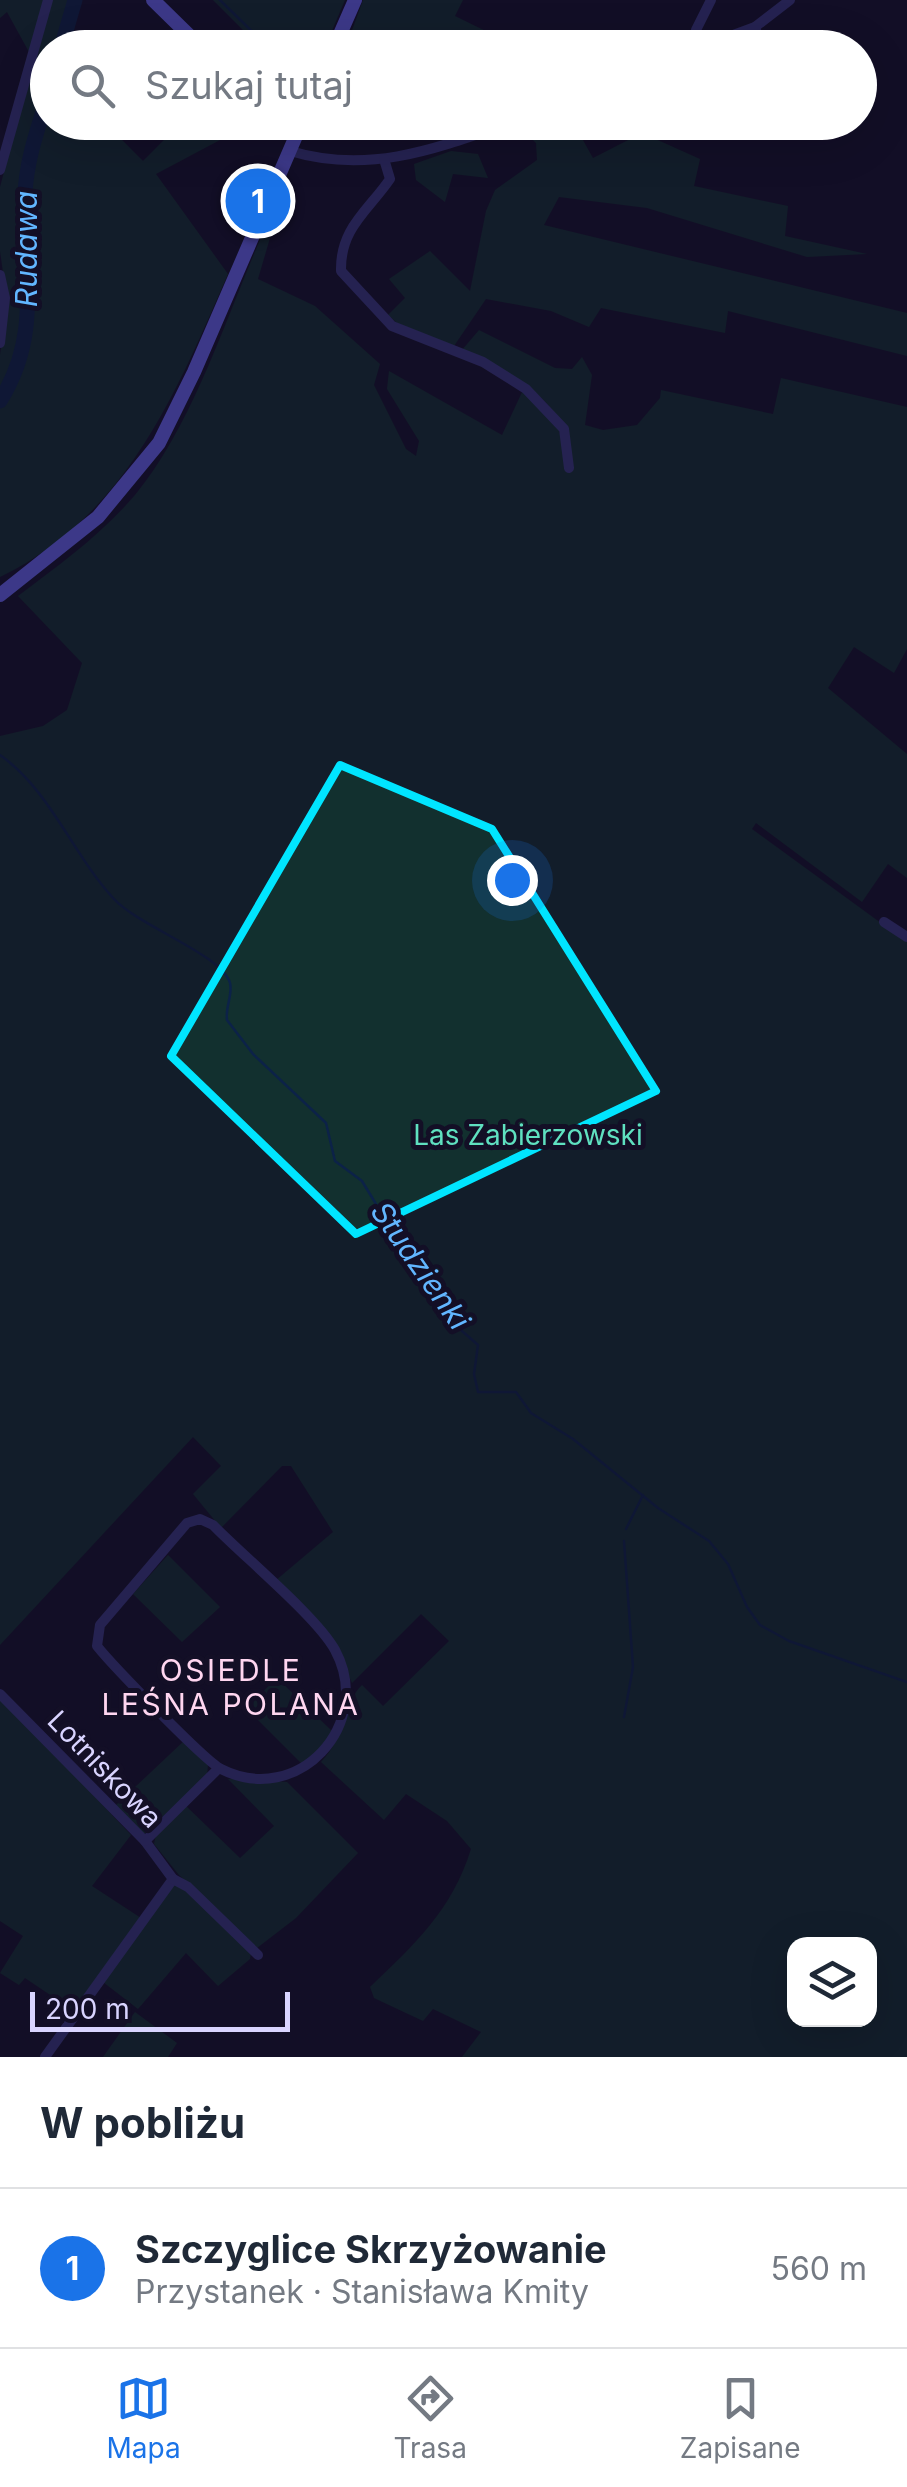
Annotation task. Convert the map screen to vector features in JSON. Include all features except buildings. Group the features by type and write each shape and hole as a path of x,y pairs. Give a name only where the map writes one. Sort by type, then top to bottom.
{"main road":[{"path":"152,0 183,30"},
{"path":"342,30 355,0"},
{"path":"0,594 98,517 150,456 184,394 293,140"}],"street":[{"path":"39,30 48,0"},
{"path":"696,30 711,0"},
{"path":"749,30 790,0"},
{"path":"0,170 30,61"},
{"path":"0,115 16,109"},
{"path":"290,150 384,158 434,152 465,140"},
{"path":"384,158 390,180 351,224 340,252 341,271 392,326 483,362 540,400 564,429 569,468"},
{"path":"0,276 5,298 0,343"},
{"path":"884,922 907,937"},
{"path":"196,1519 213,1525 324,1635 341,1663 346,1685 338,1733 326,1751 305,1768 266,1779 219,1768 96,1641 100,1624 196,1519"},
{"name":"Lotniskowa","path":"0,1694 146,1841 173,1879 188,1887 258,1955"},
{"path":"146,1841 219,1768"},
{"path":"45,2057 173,1879"}],"highlighted area":[{"path":"340,765 492,829 656,1091 356,1234 171,1056"}],"green space":[{"path":"0,0 44,0 35,30 30,30 29,52 7,12 0,18"},
{"path":"50,0 82,0 74,30 42,30"},
{"path":"213,0 345,0 332,30 243,30"},
{"path":"363,0 463,0 455,16 483,30 352,30"},
{"path":"30,75 30,140 122,140 143,161 164,140 220,140 156,174 228,274 166,407 114,486 81,521 44,551 0,577 0,355 7,301 0,251 0,187"},
{"path":"533,140 583,140 593,158 628,140 658,140 700,159 694,186 788,206 785,236 867,254 807,257 647,208 559,197 544,225 907,313 907,356 728,311 725,333 601,308 589,327 551,311 486,299 454,346 397,323 388,315 405,298 389,279 430,251 470,291 486,211 495,190 537,160"},
{"path":"451,151 478,154 488,178 453,174 445,202 416,180 414,164"},
{"name":"Las Zabierzowski","path":"263,233 270,238 258,279 315,306 380,364 374,385 406,449 416,456 419,441 387,389 389,371 502,435 523,390 557,424 564,447 570,448 565,430 544,400 513,376 462,350 479,330 555,368 572,369 582,357 592,375 585,425 603,430 637,425 660,398 661,390 773,414 781,378 907,407 907,649 894,673 854,647 828,688 907,754 907,878 888,864 862,902 756,823 752,829 907,942 907,2057 462,2057 481,2032 433,2009 423,2021 374,1998 370,1987 417,1941 443,1908 471,1849 447,1821 406,1794 384,1820 321,1762 336,1741 362,1685 383,1706 449,1641 421,1614 352,1683 333,1640 275,1581 333,1532 291,1466 282,1466 221,1528 193,1494 221,1466 193,1437 0,1645 0,736 43,726 67,710 82,663 18,596 79,549 135,495 174,436 207,369"},
{"path":"168,1555 220,1607 182,1642 133,1594"},
{"path":"277,1678 334,1733 303,1765 246,1708"},
{"path":"0,1697 131,1835 92,1886 141,1918 74,2011 25,1978 19,1985 0,1973 23,1936 0,1921"},
{"path":"185,1740 208,1764 207,1776 143,1835 115,1806"},
{"path":"228,1779 287,1782 358,1853 296,1918 257,1948 179,1875 154,1844 156,1835 186,1806 240,1858 274,1826"},
{"path":"179,1884 251,1952 250,1959 218,1986 186,1953 138,2009 103,1982 173,1885"},
{"path":"135,2012 177,2043 168,2057 103,2057"}],"waterway":[{"name":"Rudawa","path":"66,30 75,0"},
{"path":"220,0 251,30"},
{"name":"Rudawa","path":"0,401 14,375 26,325 26,182 35,140"},
{"name":"Studzienki","path":"0,755 33,786 114,899 223,972 231,987 227,1020 253,1054 326,1123 335,1161 362,1181 418,1273 447,1299 454,1324 478,1345 474,1374 478,1392 516,1392 531,1413 573,1439 658,1508 709,1541 728,1564 747,1607 760,1625 789,1641 907,1682"},
{"path":"626,1529 643,1495"},
{"path":"624,1541 633,1667 624,1717"}],"place":[{"name":"Szczyglice Skrzyżowanie","path":"258,201"}],"district":[{"name":"OSIEDLE LEŚNA POLANA","path":"231,1688"}]}
